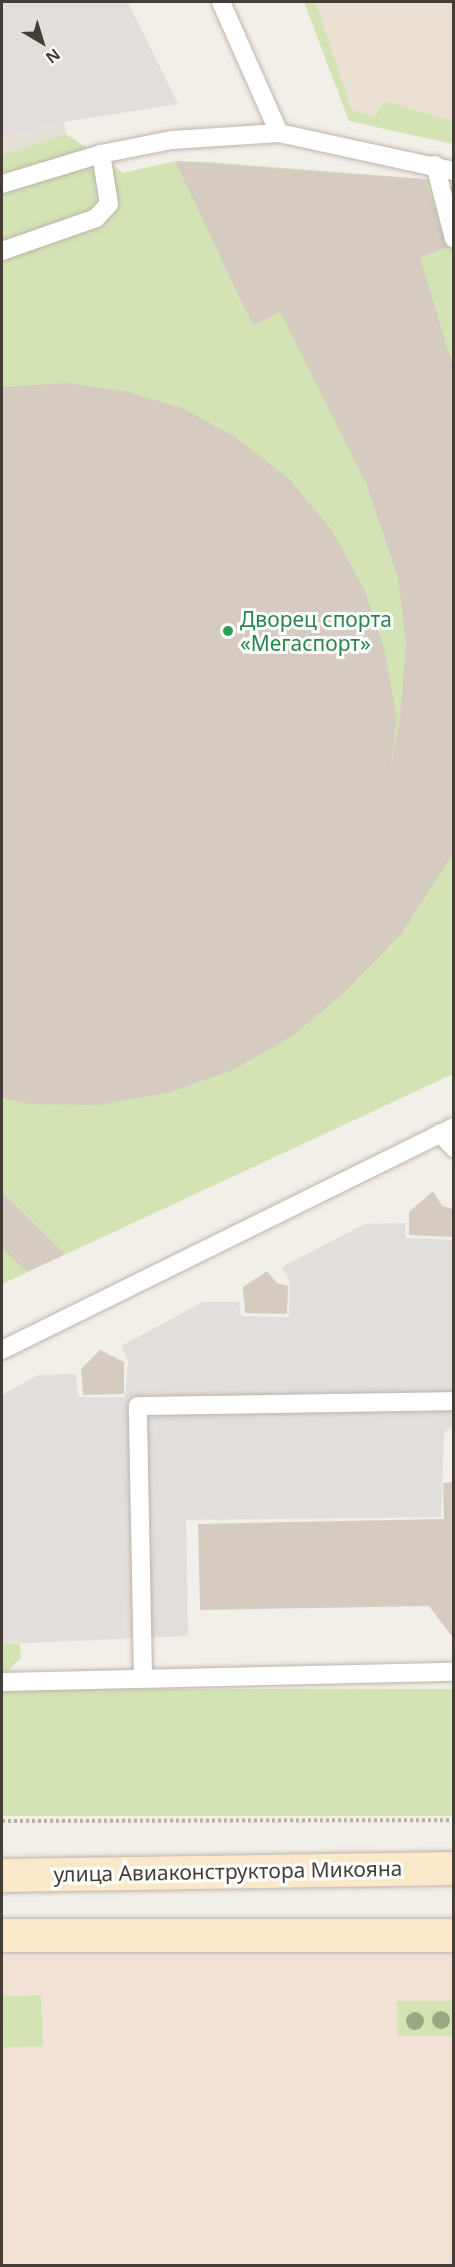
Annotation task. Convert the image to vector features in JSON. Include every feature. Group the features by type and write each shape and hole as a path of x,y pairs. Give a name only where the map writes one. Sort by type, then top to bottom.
{"street":[{"name":"улица Авиаконструктора Микояна","path":"2,1875 453,1868"},
{"path":"2,1935 453,1935"}],"lane":[{"path":"221,2 279,133"},
{"path":"2,184 100,154 172,140 279,133 435,165 453,171"},
{"path":"2,251 96,218 109,204 100,154"},
{"path":"435,165 453,239"},
{"path":"2,1350 447,1130 453,1148"},
{"path":"142,1677 138,1406 453,1401"},
{"path":"2,1682 142,1677 453,1672"}],"path":[{"path":"2,1821 453,1820"}],"shaded area":[{"path":"2,2 128,2 178,104 64,122 2,139"},
{"path":"316,2 453,2 453,121 384,101 375,116 352,110"},
{"path":"64,122 66,134 2,155 2,139"},
{"path":"405,1223 406,1238 453,1240 454,1425 444,1433 441,1517 186,1520 188,1636 2,1644 2,1395 38,1375 76,1374 78,1397 125,1397 128,1361 121,1346 203,1302 239,1302 241,1316 289,1317 290,1283 282,1267 365,1224"},
{"path":"2,1956 453,1956 453,2266 2,2266"}],"green space":[{"path":"304,2 316,2 352,110 375,116 384,101 453,121 453,144 349,121"},
{"name":"Дворец спорта «Мегаспорт»","path":"66,134 123,173 175,161 210,162 424,179 453,187 453,1074 2,1284 2,155"},
{"path":"2,1644 20,1644 21,1658 3,1675"},
{"path":"2,1689 453,1689 453,1816 2,1816"},
{"path":"41,1995 43,2046 4,2047 2,1996"},
{"path":"397,2001 453,2001 453,2036 397,2036"}],"building":[{"name":"Дворец спорта «Мегаспорт»","path":"175,161 424,179 448,247 420,257 454,370 454,852 402,933 343,994 292,1036 233,1070 167,1093 99,1105 30,1104 2,1098 2,387 66,383 125,391 183,408 235,437 288,478 332,530 365,591 384,648 397,719 391,768 400,718 406,642 398,577 366,484 280,312 253,326"},
{"path":"433,1191 442,1206 453,1209 453,1237 409,1235 409,1212"},
{"path":"2,1192 65,1254 27,1272 2,1248"},
{"path":"267,1271 277,1283 288,1286 287,1314 245,1313 243,1287"},
{"path":"100,1350 124,1362 124,1394 83,1395 81,1369"},
{"path":"454,1482 454,1639 429,1606 200,1610 198,1524 444,1519 443,1483"}],"place":[{"name":"Дворец спорта «Мегаспорт»","path":"228,631"}]}
